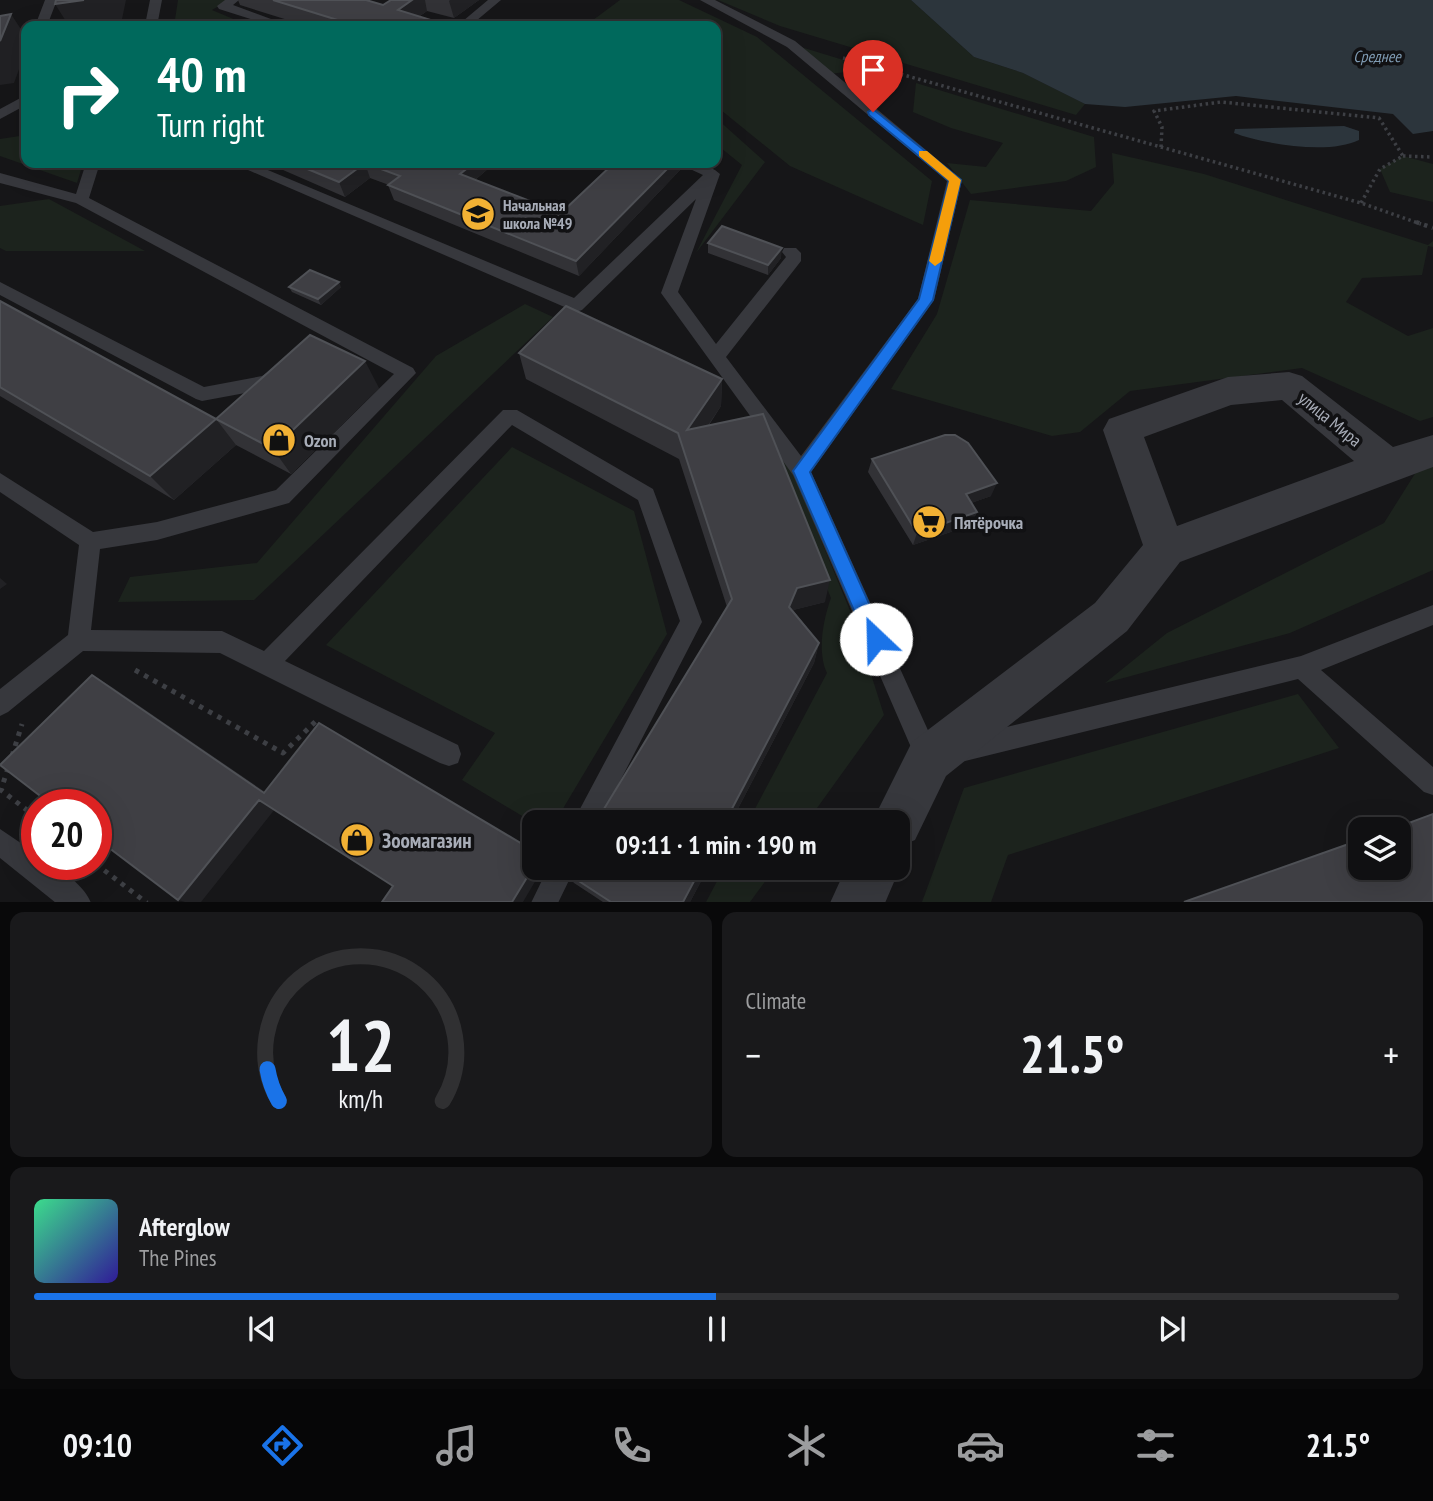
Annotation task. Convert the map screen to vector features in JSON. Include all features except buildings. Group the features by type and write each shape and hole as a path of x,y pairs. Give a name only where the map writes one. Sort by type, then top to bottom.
{"street":[{"name":"улица Мира","path":"1289,386 1387,465 1165,549 1122,430 1228,391 1289,386"},
{"path":"1387,465 1433,451"},
{"path":"903,810 929,759 1111,617 1165,549"},
{"path":"857,902 868,880"}],"lane":[{"path":"43,21 51,0"},
{"path":"152,21 156,0"},
{"path":"233,0 223,6 269,21"},
{"path":"469,21 495,0"},
{"path":"706,0 791,44 955,180 926,300 802,471"},
{"path":"0,36 21,33"},
{"path":"0,115 21,102"},
{"path":"81,200 91,168"},
{"path":"251,168 576,306 713,174"},
{"path":"697,168 713,174"},
{"path":"713,174 669,293 802,471 929,759 1301,667 1433,615"},
{"path":"0,178 81,200 320,334 407,373 282,498 157,531 90,541 0,481"},
{"path":"716,357 795,257 790,252"},
{"path":"0,288 202,394 267,382 286,365"},
{"path":"269,662 510,415 646,495 691,622 592,810"},
{"path":"79,640 90,541"},
{"path":"0,704 79,640 222,642 269,662 449,754"},
{"path":"1301,667 1433,783"},
{"path":"0,842 78,902"},
{"path":"544,902 556,880"}],"path":[{"path":"791,44 1361,203 1433,228"},
{"path":"1161,147 1162,127 1154,111 1221,102 1380,118 1403,156"},
{"path":"1361,203 1380,169 1403,156 1433,157"},
{"path":"129,666 282,753 317,719 329,724"},
{"path":"21,806 1,790 24,715"},
{"path":"112,876 146,902"}],"shaded area":[{"path":"178,0 229,0 212,10 238,21 175,21"},
{"path":"620,0 679,0 757,37 932,181 923,225 790,166 721,110 721,21 592,21"},
{"path":"718,0 911,0 974,57 1023,73 1085,104 1076,115 780,26"},
{"path":"791,44 850,62 853,71 830,74"},
{"path":"916,83 1094,137 1096,167 1066,181 971,194 947,163 986,167 1003,143 951,128 913,112"},
{"path":"721,122 765,162 696,253 742,165 721,148"},
{"path":"21,136 21,163 0,156 0,139"},
{"path":"1112,153 1204,174 1428,245 1433,241 1433,247 1428,246 1422,275 1362,278 1346,302 1408,336 1433,328 1433,417 1420,421 1302,368 1130,391 1080,432 1052,436 891,389 937,314 970,200 1091,211 1114,183"},
{"path":"1403,156 1433,164 1433,202 1390,192 1380,169"},
{"path":"34,168 82,168 77,183"},
{"path":"49,199 145,251 6,251 0,248 0,206"},
{"path":"525,304 553,317 254,600 118,602 130,577 257,563 436,356"},
{"path":"766,439 793,472 853,618 884,715 816,810 754,810 827,673 822,656 822,636 831,598"},
{"path":"512,447 634,511 667,634 562,810 522,810 522,816 462,780 495,733 326,645"},
{"path":"1433,461 1433,570 1290,633 1105,683 1167,633 1384,523 1421,464"},
{"path":"1298,694 1339,748 1008,855 991,902 922,902 964,788"},
{"path":"718,880 766,880 750,902 706,902"}],"water":[{"name":"Среднее","path":"911,0 1433,0 1433,131 1413,134 1393,114 1236,96 1125,107 1085,104 1023,73 974,57"},
{"path":"1344,126 1359,131 1359,140 1331,147 1296,146 1234,133 1235,129"}],"slow traffic":[{"path":"923,154 955,180 935,261"}],"place":[{"name":"Начальная школа №49","path":"478,214"},
{"name":"Ozon","path":"279,440"},
{"name":"Пятёрочка","path":"929,522"},
{"name":"Зоомагазин","path":"357,840"}],"route":[{"path":"873,112 955,180 926,300 802,471 876,639"}]}
